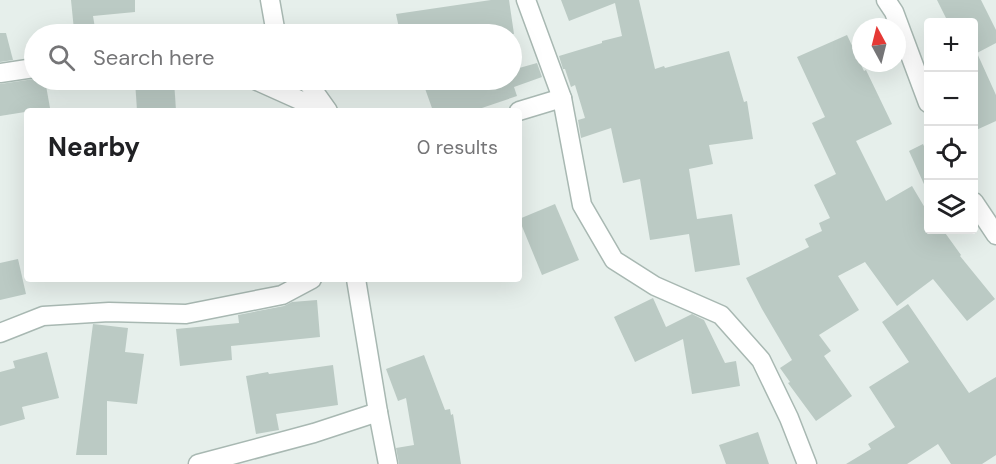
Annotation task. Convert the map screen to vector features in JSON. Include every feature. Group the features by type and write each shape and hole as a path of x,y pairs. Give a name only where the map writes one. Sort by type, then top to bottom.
{"street":[{"path":"270,0 274,24"},
{"path":"526,0 562,98 582,205 614,260 656,286 721,315 761,360 789,418 807,464"},
{"path":"886,0 894,12 924,92"},
{"path":"0,73 24,69"},
{"path":"278,90 319,108"},
{"path":"312,90 324,108"},
{"path":"522,110 562,98"},
{"path":"978,208 996,235"},
{"path":"0,333 43,316 109,312 186,314 282,296 307,282"},
{"path":"356,282 388,464"},
{"path":"198,464 314,433 378,412"}],"building":[{"path":"71,0 135,0 135,12 93,16 94,24 73,24"},
{"path":"491,0 509,0 513,24 398,24 396,14"},
{"path":"561,0 639,0 655,69 729,51 744,102 747,101 753,139 709,145 713,164 689,169 697,219 732,214 740,265 695,272 689,234 650,240 640,179 623,183 611,128 581,138 578,120 585,118 575,85 571,87 559,56 622,36 615,3 569,21"},
{"path":"937,0 981,0 996,30 996,43 978,52 978,18 946,18"},
{"path":"0,33 6,33 13,60 0,62"},
{"path":"847,35 852,46 852,72 867,72 892,124 856,141 886,201 912,186 924,206 924,234 946,234 960,256 995,299 967,321 933,279 897,306 865,262 838,276 859,310 819,335 831,351 824,356 852,396 816,421 788,383 790,382 780,368 792,360 746,278 809,247 805,239 822,231 819,223 830,218 814,185 836,174 812,123 825,117 797,57"},
{"path":"978,55 996,95 996,121 978,129"},
{"path":"537,63 542,77 522,84 522,67"},
{"path":"24,80 24,90 47,90 50,108 24,108 24,112 0,116 0,84"},
{"path":"136,90 175,90 176,108 137,108"},
{"path":"426,90 515,90 517,96 482,108 432,108"},
{"path":"923,144 924,184 909,151"},
{"path":"555,204 579,260 542,275 522,226 522,218"},
{"path":"18,259 26,294 0,300 0,263"},
{"path":"653,298 666,327 692,314 704,320 725,363 736,361 740,386 692,394 683,339 635,362 614,317"},
{"path":"317,300 320,337 231,346 232,360 180,366 176,329 239,323 238,315 284,306 292,302"},
{"path":"908,304 969,393 996,377 996,455 982,464 951,464 938,444 907,464 846,464 871,449 868,444 895,427 869,387 909,362 882,322"},
{"path":"93,324 128,328 125,352 144,354 137,404 107,401 107,455 76,455"},
{"path":"47,352 59,398 22,407 25,419 0,426 0,372 15,368 13,361"},
{"path":"424,355 445,410 450,409 451,415 453,414 461,464 399,464 396,448 414,445 406,398 398,401 386,369"},
{"path":"333,365 338,405 276,414 279,430 256,434 246,376"},
{"path":"758,432 769,464 726,464 719,445"}]}
